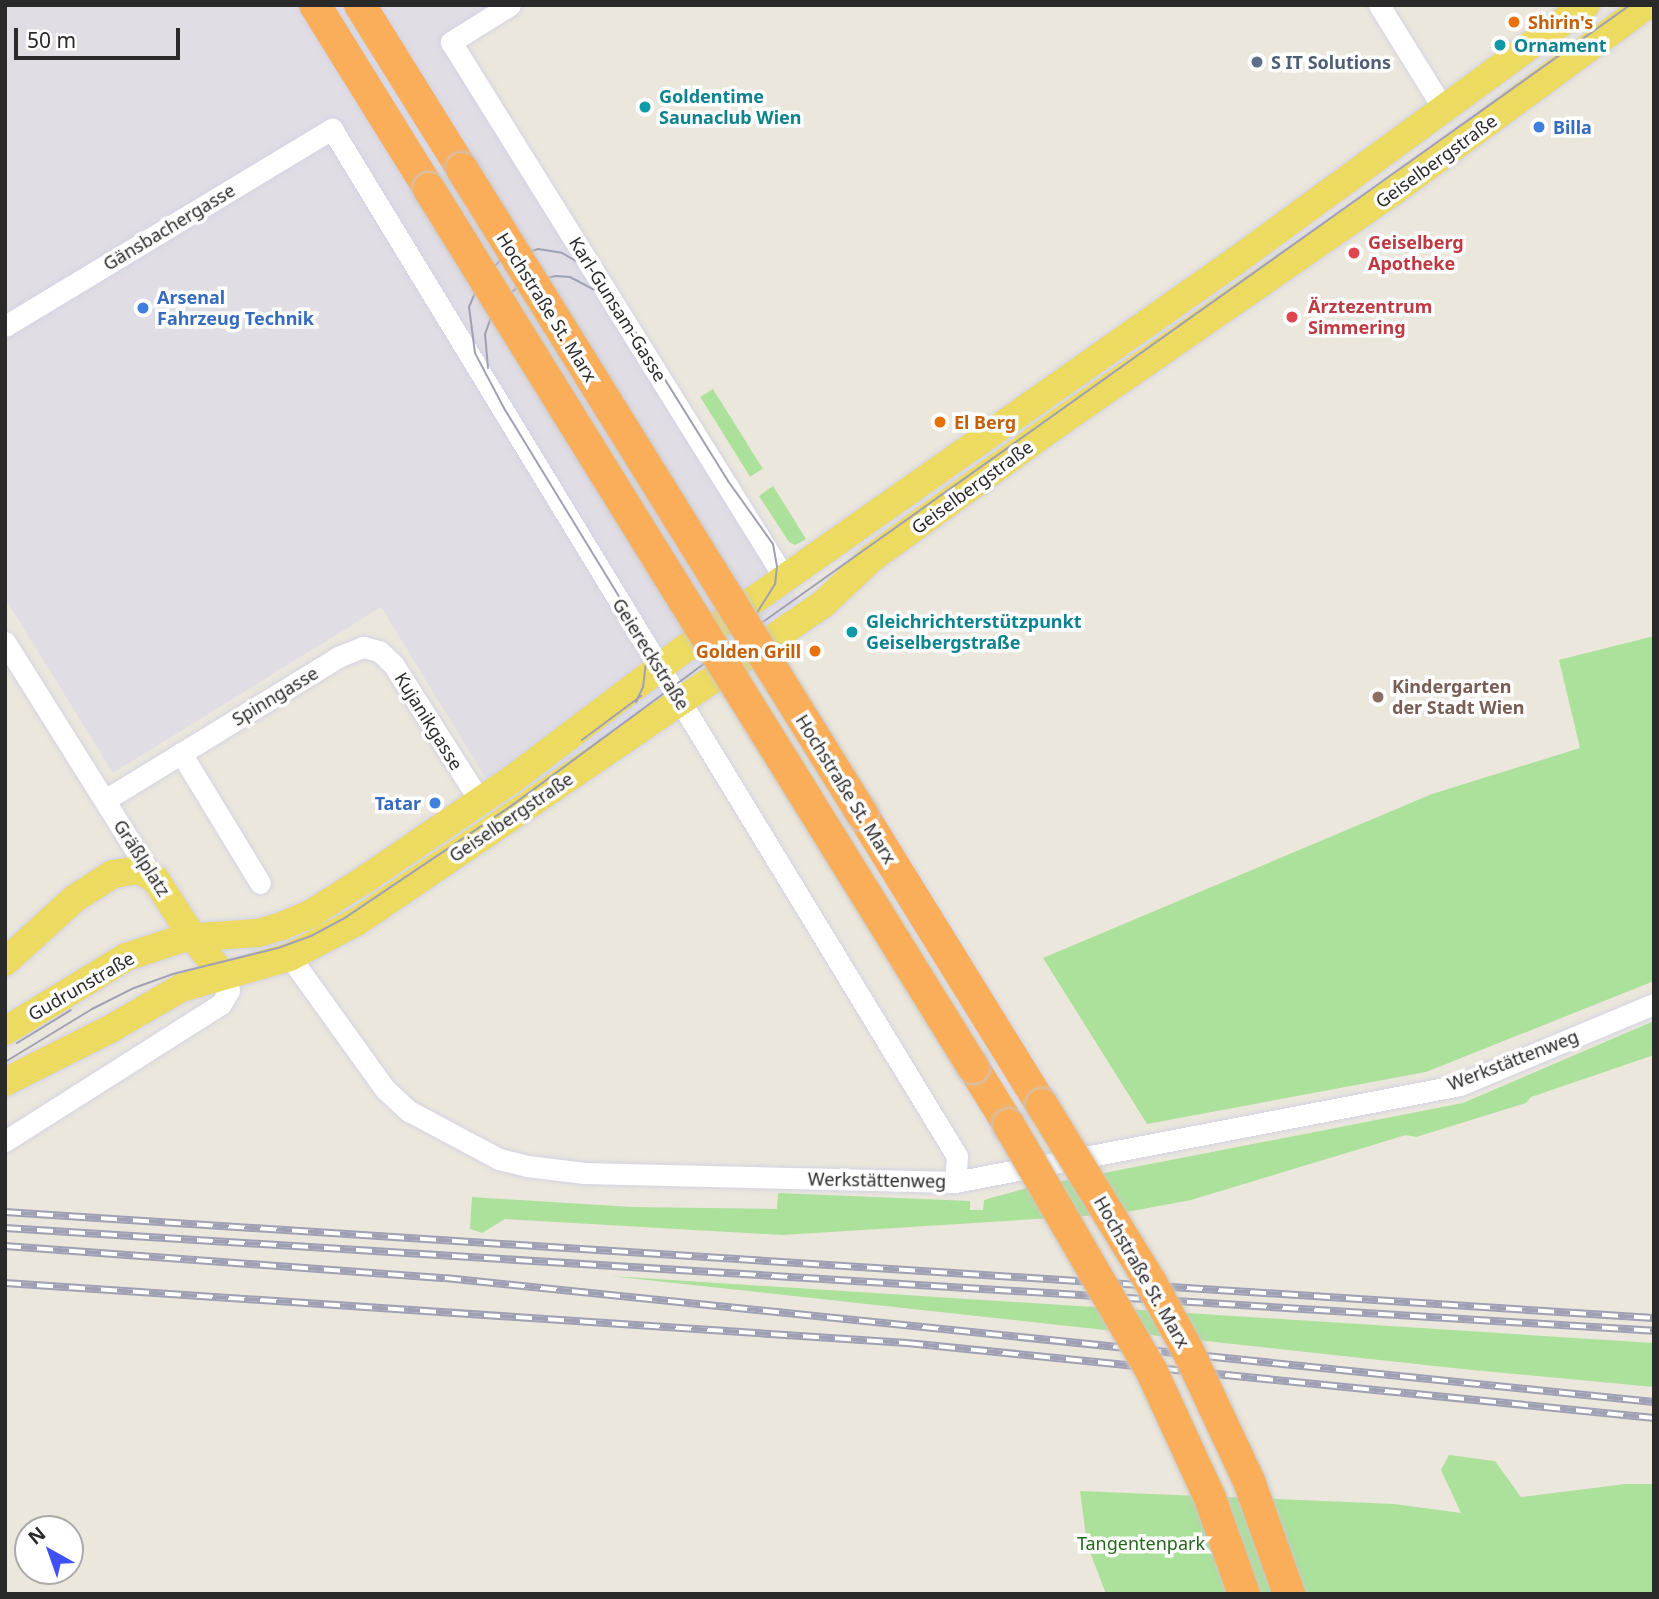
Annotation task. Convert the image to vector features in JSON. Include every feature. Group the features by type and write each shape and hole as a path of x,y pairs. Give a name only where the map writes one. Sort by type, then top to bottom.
{"highway":[{"path":"315,5 1062,1214 1152,1372 1184,1437 1210,1498 1244,1594"},
{"name":"Hochstraße St. Marx","path":"360,5 1151,1283 1223,1420 1249,1481 1289,1594"},
{"path":"370,5 390,54"}],"main road":[{"name":"Geiselbergstraße","path":"282,926 319,909 557,747 659,667 1226,268 1586,5"},
{"name":"Geiselbergstraße","path":"290,957 358,921 822,604 872,558 1060,422 1394,191 1647,5"},
{"path":"5,962 74,899 99,882 128,870 151,875"},
{"name":"Gräßlplatz","path":"151,875 192,936 222,974"},
{"name":"Gudrunstraße","path":"5,1031 116,962 161,944 192,936 258,933 282,926"},
{"path":"5,1082 112,1028 181,988 222,974 290,957"}],"street":[{"name":"Karl-Gunsam-Gasse","path":"510,5 450,42 620,310 784,577"},
{"path":"1379,5 1444,110"},
{"name":"Geiereckstraße","path":"332,129 957,1156 955,1182"},
{"name":"Gänsbachergasse","path":"5,326 332,129"},
{"path":"5,642 105,800"},
{"name":"Spinngasse","path":"181,753 338,657 356,649 373,648"},
{"name":"Kujanikgasse","path":"373,648 393,664 480,801"},
{"path":"181,753 260,883"},
{"name":"Gräßlplatz","path":"151,875 105,800 181,753"},
{"name":"Werkstättenweg","path":"290,957 397,1102 453,1137 499,1159 527,1166 584,1173 955,1182 1460,1085 1654,1004"},
{"path":"5,1141 221,1004 229,990 222,974"}],"shaded area":[{"path":"5,5 501,5 451,42 800,601 517,798 485,777 381,607 113,773 5,598"}],"green space":[{"path":"713,389 763,469 750,477 700,397"},
{"path":"773,486 806,539 795,545 789,542 759,496"},
{"path":"1654,636 1654,981 1426,1072 1147,1124 1043,958 1432,794 1580,748 1559,660"},
{"path":"1654,1021 1654,1055 1531,1097 1526,1103 1416,1137 1406,1135 1191,1200 1116,1214 783,1235 505,1219 482,1233 470,1229 472,1197 632,1207 777,1209 778,1193 970,1201 970,1210 983,1210 984,1200 1027,1188 1463,1103"},
{"path":"610,1276 1654,1343 1654,1387 1462,1369"},
{"name":"Tangentenpark","path":"1449,1455 1495,1461 1521,1497 1626,1484 1654,1484 1654,1594 1106,1594 1087,1544 1080,1491 1394,1504 1461,1513 1441,1470"}],"tram line":[{"path":"5,1062 92,1009 134,988 173,974 278,948 311,936 346,917 511,806 694,671 1630,5"},
{"path":"636,702 643,687 646,663 637,626 505,410 475,353 469,307 479,283 501,259 538,249 562,253 586,267 613,296 728,481 773,544 777,566 775,584 757,613"},
{"path":"488,368 485,334 492,315 504,298 525,282 556,276 570,277 606,296"},
{"path":"582,740 641,696"},
{"path":"17,1043 71,1010"}],"railway":[{"path":"5,1212 1654,1318"},
{"path":"5,1228 1654,1331"},
{"path":"5,1246 445,1278 1654,1402"},
{"path":"5,1283 907,1343 1654,1418"}],"place":[{"name":"Shirin's","path":"1514,22"},
{"name":"Ornament","path":"1500,45"},
{"name":"S IT Solutions","path":"1257,62"},
{"name":"Goldentime Saunaclub Wien","path":"645,107"},
{"name":"Billa","path":"1539,127"},
{"name":"Geiselberg Apotheke","path":"1354,253"},
{"name":"Arsenal Fahrzeug Technik","path":"143,308"},
{"name":"Ärztezentrum Simmering","path":"1292,317"},
{"name":"El Berg","path":"940,422"},
{"name":"Gleichrichterstützpunkt Geiselbergstraße","path":"852,632"},
{"name":"Golden Grill","path":"815,651"},
{"name":"Kindergarten der Stadt Wien","path":"1378,697"},
{"name":"Tatar","path":"435,803"}]}
